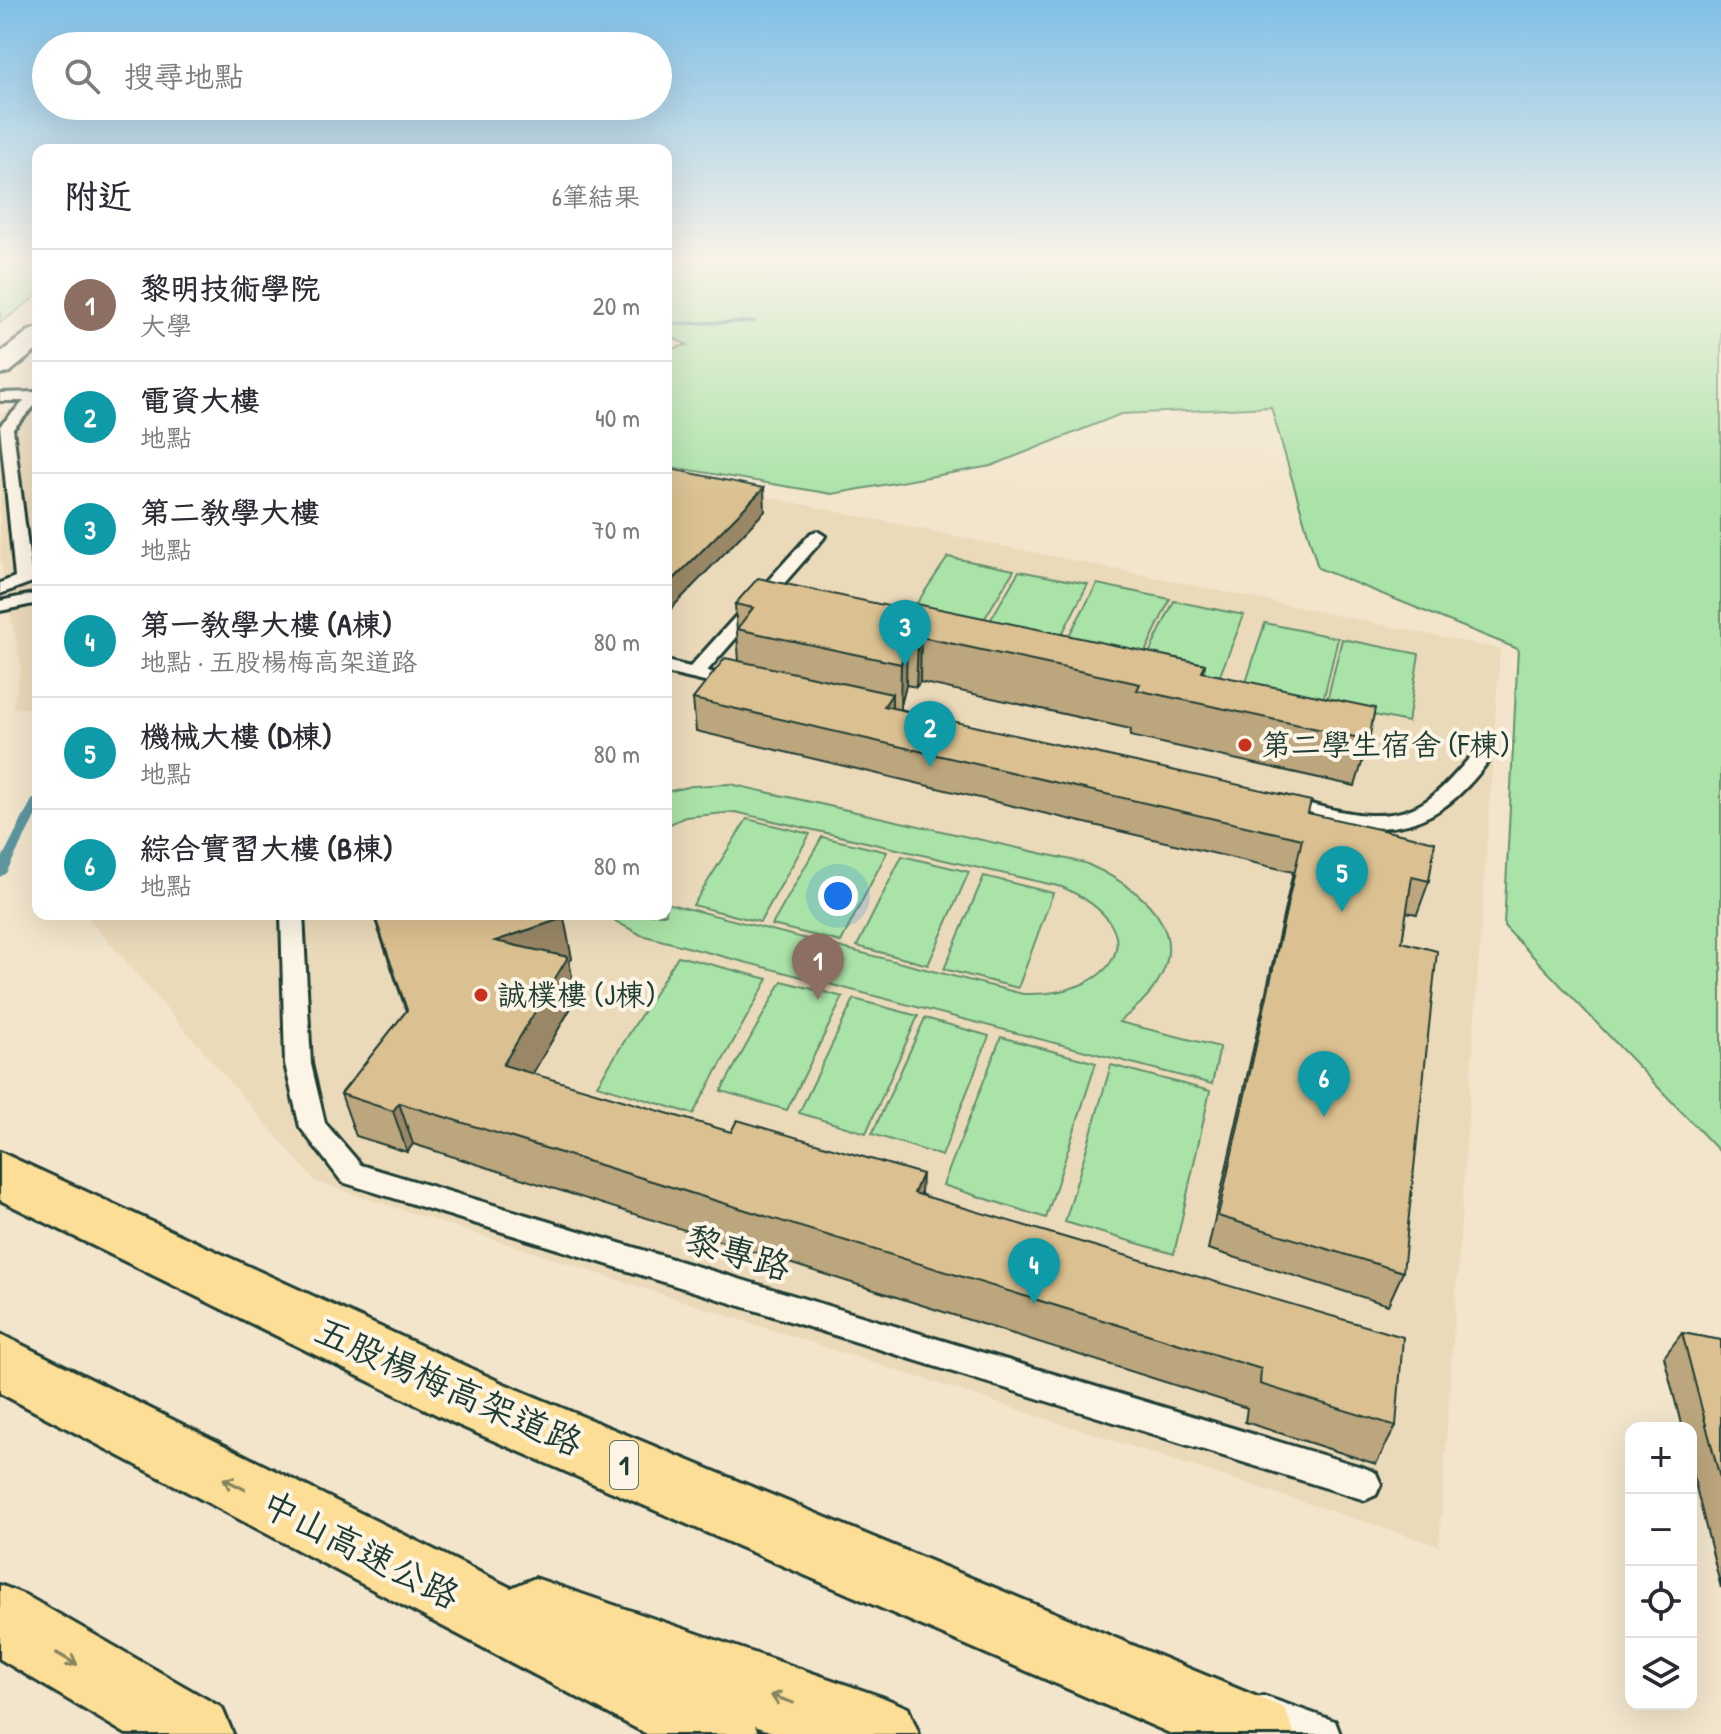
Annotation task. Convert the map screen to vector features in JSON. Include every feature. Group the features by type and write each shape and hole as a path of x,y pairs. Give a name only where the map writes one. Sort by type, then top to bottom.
{"highway":[{"name":"五股楊梅高架道路","path":"0,1175 480,1404 1258,1734"},
{"name":"中山高速公路","path":"0,1362 722,1734"},
{"path":"378,1558 882,1734"},
{"path":"0,1620 196,1734"}],"main road":[{"path":"0,366 32,341"}],"lane":[{"path":"0,397 32,396"},
{"path":"0,589 31,576 19,546 6,428 32,401"},
{"path":"694,674 817,536"},
{"path":"0,606 32,599"},
{"path":"672,668 756,687"},
{"path":"1264,799 1372,823 1410,819 1435,805 1482,756"},
{"name":"黎專路","path":"292,920 298,1064 313,1127 352,1174 1365,1484"},
{"path":"0,1162 507,1402 1222,1700 1322,1734"}],"shaded area":[{"path":"32,404 32,707 12,709 21,668 0,558 0,413"},
{"path":"672,477 1500,649 1439,1546 316,1182 90,920 672,920"}],"green space":[{"path":"673,338 1721,338 1721,1153 1504,926 1518,649 1318,568 1271,407 1121,414 991,466 832,494 672,467 672,349 687,345"},
{"path":"948,557 1014,570 974,636 904,622"},
{"path":"1019,571 1088,584 1052,653 980,638"},
{"path":"1097,584 1170,599 1138,667 1061,650"},
{"path":"1174,601 1244,615 1216,685 1142,668"},
{"path":"1265,623 1338,638 1322,705 1244,689"},
{"path":"1342,639 1419,654 1408,722 1326,705"},
{"path":"730,784 1085,863 1114,878 1156,913 1166,932 1168,953 1162,975 1145,998 1119,1022 1220,1047 1212,1084 641,935 615,921 672,920 672,905 1023,994 1055,992 1081,985 1101,973 1113,958 1116,941 1110,923 1092,904 1062,887 735,812 685,817 672,823 672,791"},
{"path":"747,819 810,834 760,922 693,905"},
{"path":"822,837 887,852 841,942 772,925"},
{"path":"902,856 969,872 928,965 857,946"},
{"path":"984,876 1053,893 1018,988 944,969"},
{"path":"678,956 768,979 693,1114 597,1085"},
{"path":"782,981 843,997 787,1110 721,1091"},
{"path":"854,999 918,1016 866,1133 799,1113"},
{"path":"925,1018 989,1036 942,1156 872,1134"},
{"path":"1001,1037 1096,1063 1046,1218 943,1185"},
{"path":"1111,1065 1210,1091 1174,1254 1065,1222"}],"building":[{"path":"672,469 764,488 672,581"},
{"path":"758,578 897,608 902,601 1205,664 1202,672 1375,708 1369,740 1137,690 1140,684 921,637 918,642 907,640 901,664 737,629 753,608 735,604"},
{"path":"725,658 892,694 884,706 1311,801 1308,813 1435,842 1429,881 1412,877 1402,942 1437,951 1403,1272 1218,1216 1302,839 693,699"},
{"path":"376,920 558,920 495,941 568,957 503,1065 731,1132 737,1120 922,1174 914,1193 1403,1337 1396,1426 1260,1384 1261,1369 399,1103 393,1111 341,1094 407,1010"},
{"path":"1682,1333 1721,1340 1721,1482"}],"waterway":[{"path":"0,873 32,812"}],"place":[{"name":"第二教學大樓","path":"905,666"},
{"name":"第二學生宿舍 (F棟)","path":"1245,745"},
{"name":"電資大樓","path":"930,767"},
{"name":"機械大樓 (D棟)","path":"1342,912"},
{"name":"誠樸樓 (J棟)","path":"481,995"},
{"name":"黎明技術學院","path":"818,1000"},
{"name":"綜合實習大樓 (B棟)","path":"1324,1117"},
{"name":"第一教學大樓 (A棟)","path":"1034,1304"}]}
